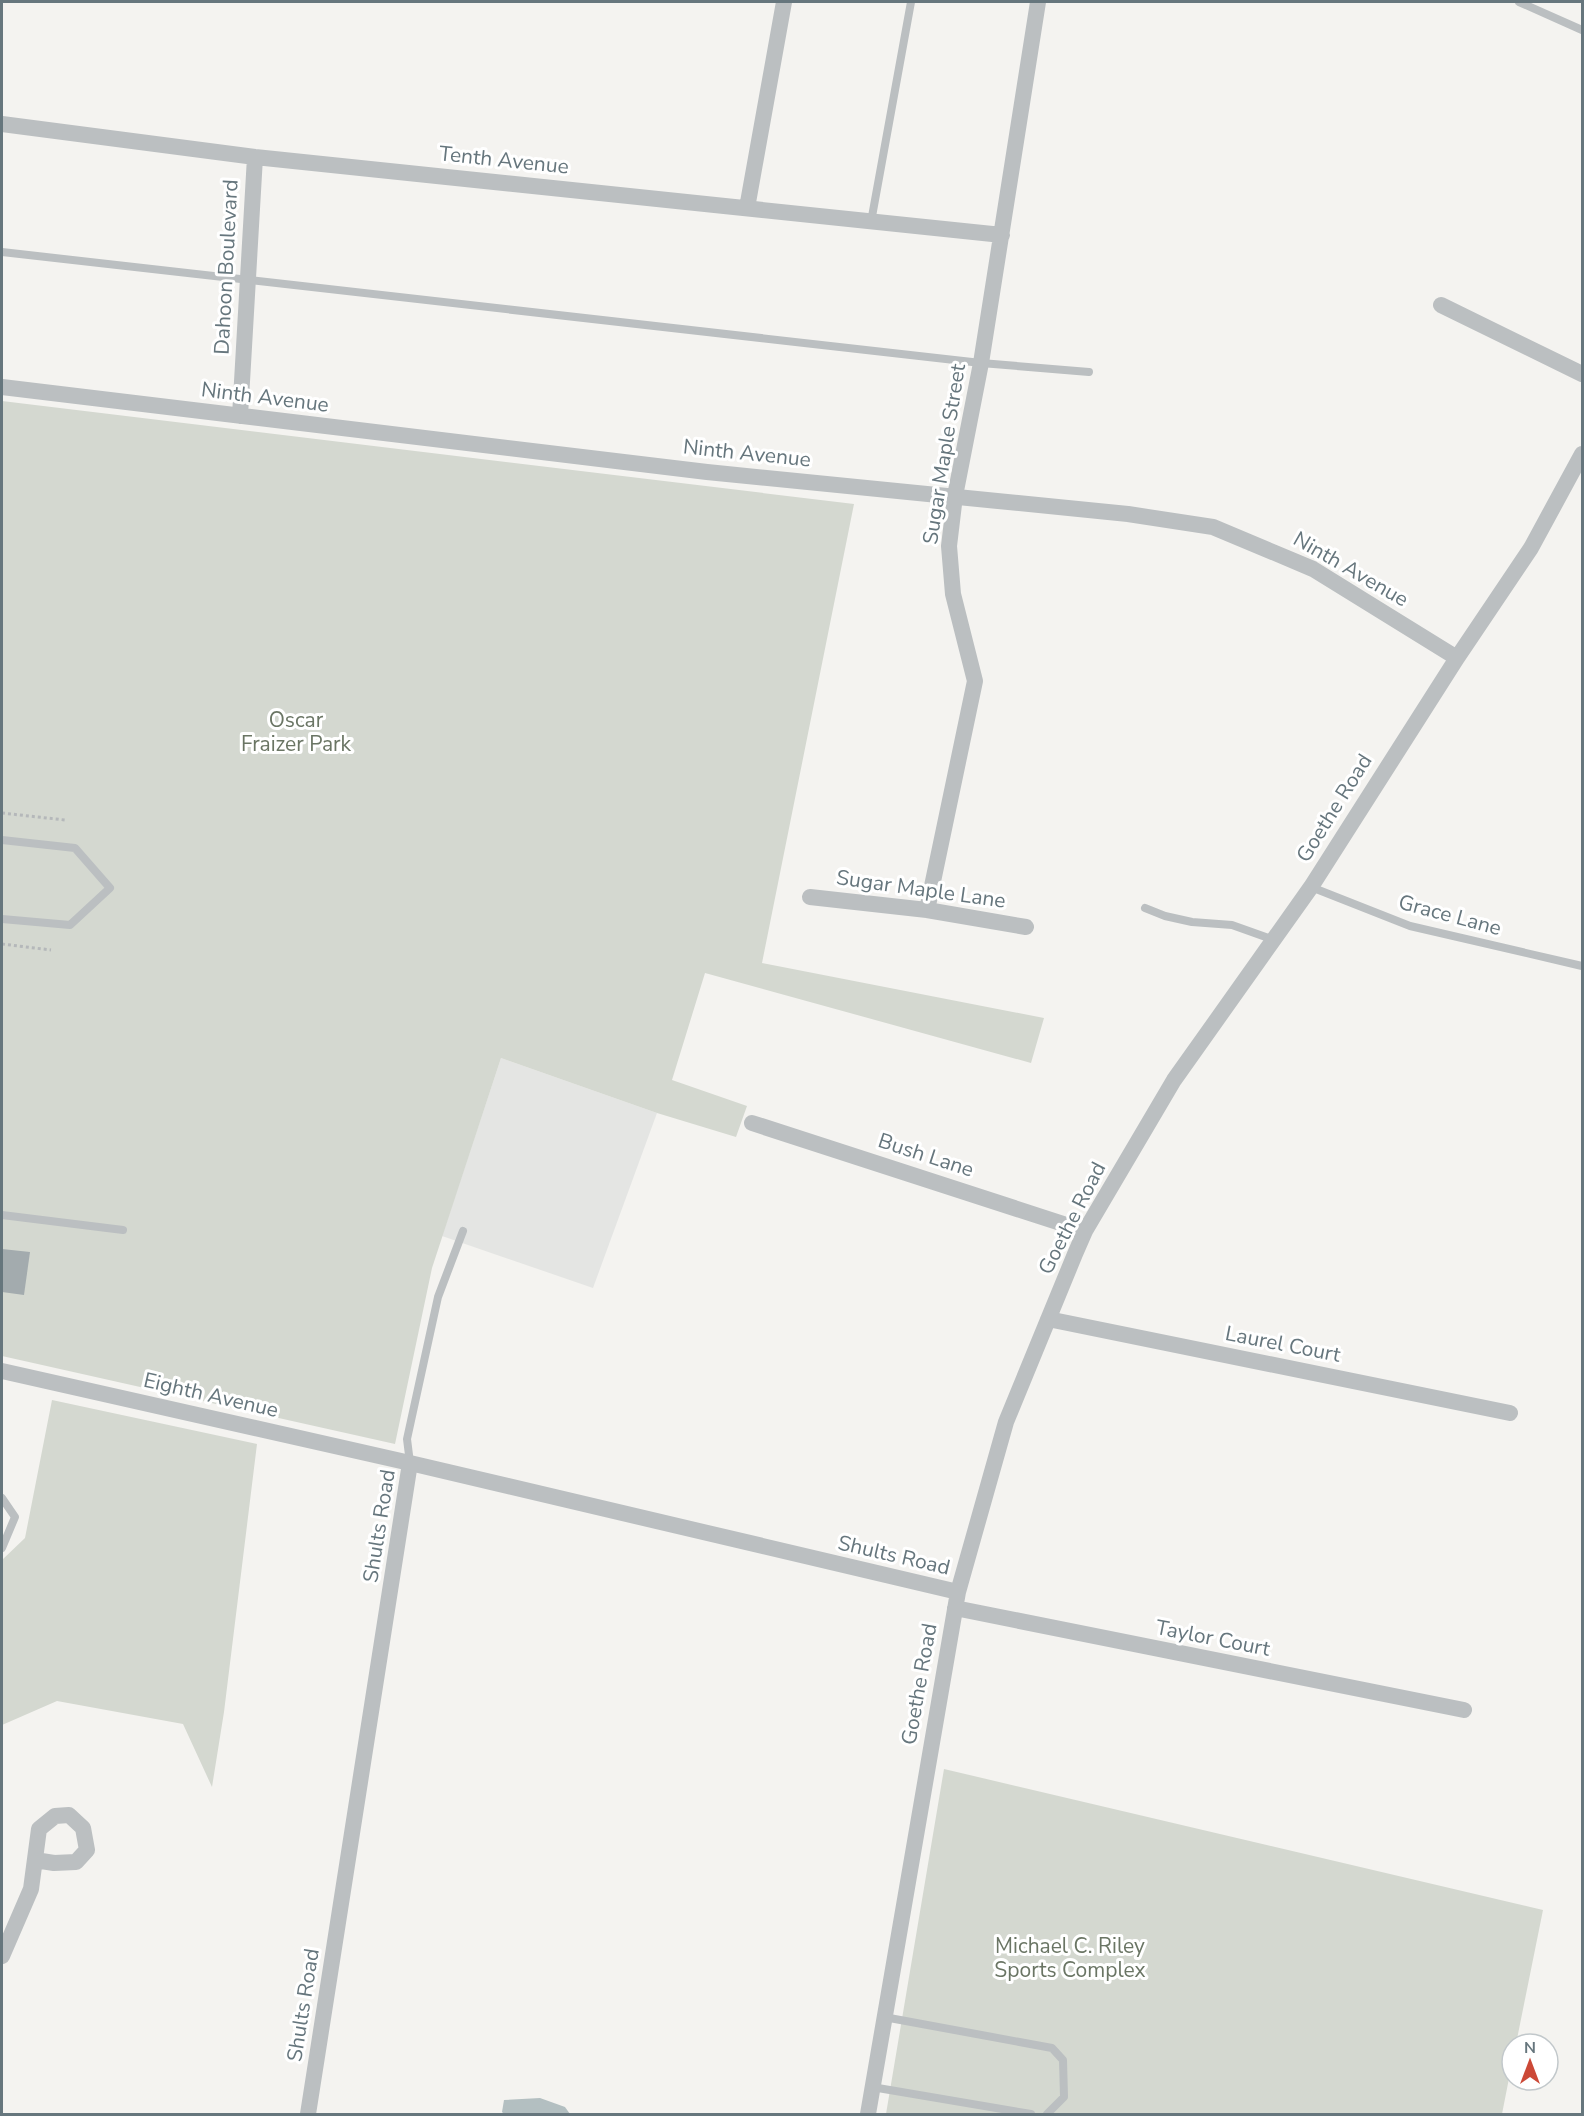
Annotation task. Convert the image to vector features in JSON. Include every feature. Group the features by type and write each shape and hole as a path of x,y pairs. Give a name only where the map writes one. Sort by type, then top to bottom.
{"street":[{"path":"747,208 784,2"},
{"name":"Sugar Maple Street","path":"927,910 975,681 953,594 949,546 955,496 981,363 1038,2"},
{"name":"Tenth Avenue","path":"2,124 255,157 1002,235"},
{"name":"Dahoon Boulevard","path":"240,416 255,157"},
{"path":"1441,305 1582,374"},
{"name":"Ninth Avenue","path":"2,387 707,472 1128,514 1213,527 1313,569 1456,658"},
{"name":"Goethe Road","path":"868,2115 956,1600 1006,1422 1085,1231 1174,1080 1311,887 1456,658 1531,548 1582,454"},
{"name":"Sugar Maple Lane","path":"810,897 927,910 1026,927"},
{"name":"Bush Lane","path":"752,1123 1085,1231"},
{"name":"Laurel Court","path":"1048,1319 1510,1413"},
{"name":"Eighth Avenue","path":"2,1371 410,1463"},
{"name":"Shults Road","path":"308,2115 410,1463 956,1600"},
{"name":"Taylor Court","path":"956,1600 1065,1632 1464,1710"},
{"path":"2,1956 31,1889 35,1860"}],"lane":[{"path":"872,222 911,2"},
{"path":"1519,2 1582,30"},
{"path":"2,252 981,363 1089,372"},
{"path":"2,840 75,848 110,888 70,925 2,919"},
{"name":"Grace Lane","path":"1311,887 1410,926 1582,966"},
{"path":"1145,908 1165,916 1192,922 1232,925 1274,940"},
{"path":"2,1215 123,1230"},
{"path":"410,1463 406,1439 438,1297 463,1231"},
{"path":"2,1498 15,1517 2,1548"},
{"path":"884,2017 1052,2048 1063,2060 1064,2097 1047,2115"},
{"path":"872,2087 1030,2115"}],"path":[{"path":"2,813 65,820"},
{"path":"2,944 51,950"}],"shaded area":[{"path":"501,1058 657,1113 593,1288 442,1236"},
{"path":"540,2098 565,2107 570,2114 504,2114 502,2112 504,2100"}],"green space":[{"name":"Oscar Fraizer Park","path":"2,401 854,504 762,963 1044,1018 1031,1063 705,973 672,1080 747,1106 736,1137 657,1113 501,1058 432,1268 395,1444 2,1356"},
{"path":"52,1400 257,1444 224,1712 212,1787 183,1724 57,1701 2,1725 2,1560 25,1538"},
{"name":"Michael C. Riley Sports Complex","path":"944,1769 1543,1910 1518,2032 1500,2032 1500,2092 1506,2092 1502,2114 886,2114"}],"building":[{"path":"2,1249 30,1252 24,1295 2,1292"}]}
